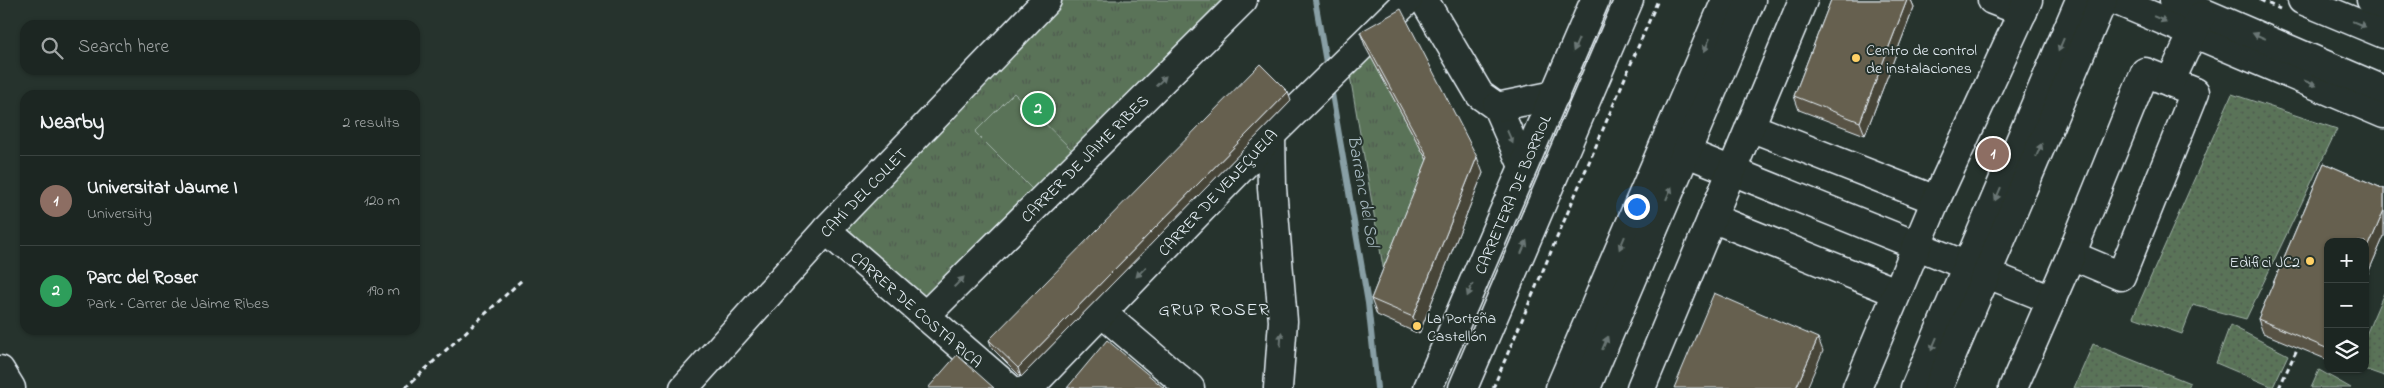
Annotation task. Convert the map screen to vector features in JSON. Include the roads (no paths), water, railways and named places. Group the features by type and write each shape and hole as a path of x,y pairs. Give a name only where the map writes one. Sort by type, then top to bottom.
{"street":[{"name":"CAMÍ DEL COLLET","path":"684,388 826,230 1047,0"},
{"name":"CARRER DE JAIME RIBES","path":"925,316 1242,0"},
{"name":"CARRER DE VENEÇUELA","path":"1029,388 1252,158 1271,135 1408,0"},
{"path":"1424,0 1480,95 1497,107 1524,166"},
{"name":"CARRETERA DE BORRIOL","path":"1428,388 1595,0"},
{"name":"CARRETERA DE BORRIOL","path":"1463,388 1629,0"},
{"path":"1586,388 1675,148 1726,0"},
{"path":"1560,388 1675,148 1751,0"},
{"path":"1641,388 1803,0"},
{"path":"1857,388 1936,200 2026,6 1992,0"},
{"path":"1938,388 1977,269 2080,0"},
{"path":"1915,388 1977,269 2103,0"},
{"path":"2115,0 2198,23 2384,90"},
{"path":"2174,0 2198,23 2384,114"},
{"path":"2302,0 2384,34"},
{"path":"2371,0 2384,6"},
{"path":"2170,82 2198,23"},
{"path":"2013,388 2071,256 2145,72 2195,92 2121,276 2071,256"},
{"path":"1497,107 1554,95"},
{"path":"1750,127 1936,200"},
{"path":"1271,135 1272,188 1283,321 1278,388"},
{"path":"1675,148 2052,300"},
{"path":"1252,158 1272,188"},
{"path":"1712,218 1896,292"},
{"name":"CARRER DE COSTA RICA","path":"826,230 1008,388"},
{"path":"1102,313 1190,388"},
{"path":"0,370 11,388"}],"waterway":[{"name":"Barranc del Sol","path":"1315,0 1327,68"},
{"name":"Barranc del Sol","path":"1331,88 1368,303 1377,388"}],"place":[{"name":"Centro de control de instalaciones","path":"1856,58"},
{"name":"Parc del Roser","path":"1038,109"},
{"name":"Universitat Jaume I","path":"1993,154"},
{"name":"Edifici JC2","path":"2310,261"},
{"name":"La Porteña Castellón","path":"1417,326"}],"district":[{"name":"GRUP ROSER","path":"1214,309"}]}
